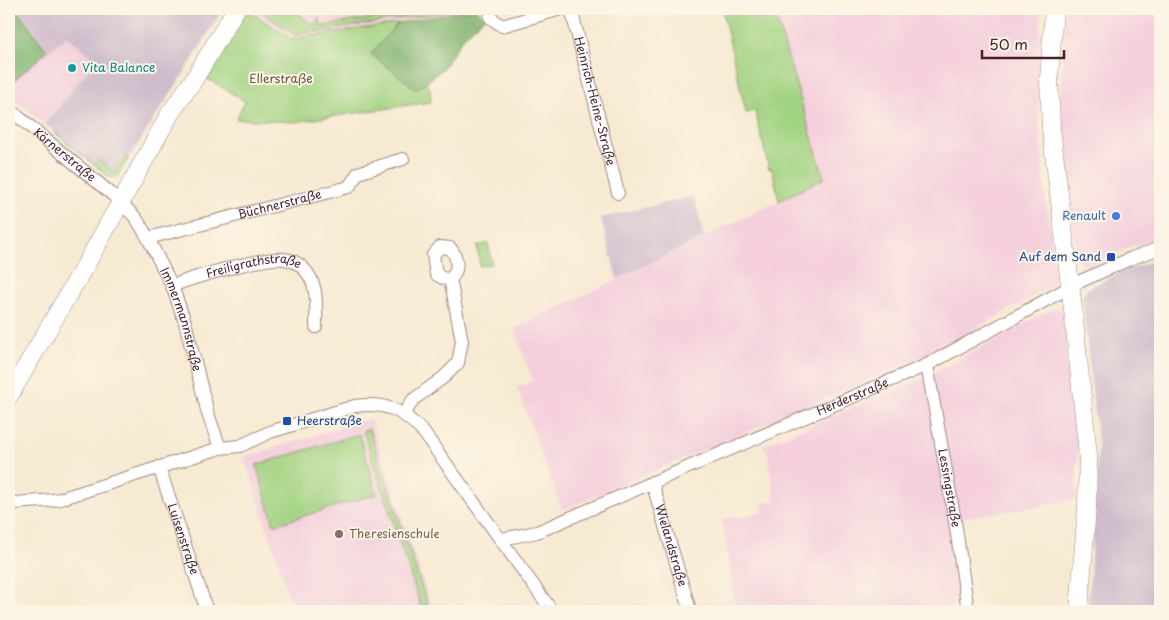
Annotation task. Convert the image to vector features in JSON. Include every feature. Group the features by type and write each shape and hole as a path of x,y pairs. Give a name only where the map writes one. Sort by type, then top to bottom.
{"street":[{"path":"9,396 89,259 171,112 193,80 236,9"},
{"path":"490,17 502,26 561,9"},
{"name":"Heinrich-Heine-Straße","path":"570,9 618,193"},
{"path":"1054,9 1049,79 1051,128 1088,455 1087,507 1078,611"},
{"name":"Körnerstraße","path":"9,109 120,201"},
{"name":"Büchnerstraße","path":"148,238 349,187 358,173 403,159"},
{"name":"Immermannstraße","path":"120,201 136,218 172,286 185,322 208,414 220,448"},
{"name":"Herderstraße","path":"510,551 537,532 927,365 1090,276 1160,248"},
{"name":"Freiligrathstraße","path":"172,286 261,261 284,259 297,263 311,278 315,290 316,327"},
{"path":"404,414 413,400 444,377 458,363 462,341 450,278"},
{"name":"Lessingstraße","path":"927,365 955,521 968,611"},
{"path":"12,501 42,502 60,499 220,448 240,446 270,432 355,406 379,405 404,414 424,433 552,611"},
{"name":"Luisenstraße","path":"160,468 207,611"},
{"name":"Wielandstraße","path":"652,482 690,610"},
{"name":"Herderstraße","path":"502,539 537,532"}],"shaded area":[{"path":"9,9 223,9 128,159 123,156 113,172 99,160 95,165 45,124 96,60 67,36 9,85"},
{"path":"247,9 476,9 292,39"},
{"path":"773,9 1042,9 1038,70 1038,109 1045,192 1055,273 1054,281 1050,287 921,358 562,510 517,388 533,381 514,329 824,178"},
{"path":"1065,9 1160,9 1160,238 1130,247 1088,266 1078,262 1077,258 1063,133 1061,98"},
{"path":"67,36 96,60 45,124 9,94 9,85"},
{"path":"694,196 704,237 617,279 601,218"},
{"path":"1160,259 1160,611 1088,611 1098,446 1082,296 1088,289 1109,278"},
{"path":"1051,309 1061,309 1063,313 1078,450 1075,500 958,519 932,374"},
{"path":"926,377 964,604 920,611 736,611 722,519 763,513 762,503 775,501 768,453 763,445"},
{"name":"Theresienschule","path":"370,419 433,611 294,611 244,457"}],"green space":[{"path":"9,9 16,9 47,51 9,85"},
{"path":"262,9 292,9 313,25 319,18 321,26 430,9 465,9 295,35 261,12"},
{"path":"475,9 485,17 463,38 444,67 416,89 371,54 398,23"},
{"path":"722,9 773,9 824,178 779,201 773,172 771,168 769,169 755,111 746,113"},
{"name":"Ellerstraße","path":"247,10 292,39 398,23 371,54 416,89 426,83 430,88 431,102 294,122 236,119 245,101 206,78"},
{"path":"53,131 95,165 99,160 113,172 125,157 128,159 117,177 109,177"},
{"path":"488,243 492,264 480,266 477,246"},
{"path":"369,429 428,605 421,607 363,431"},
{"path":"359,434 377,494 274,525 256,465"}],"place":[{"name":"Vita Balance","path":"72,68"},
{"name":"Renault","path":"1116,216"},
{"name":"Auf dem Sand","path":"1111,257"},
{"name":"Heerstraße","path":"287,421"},
{"name":"Theresienschule","path":"339,534"}]}
